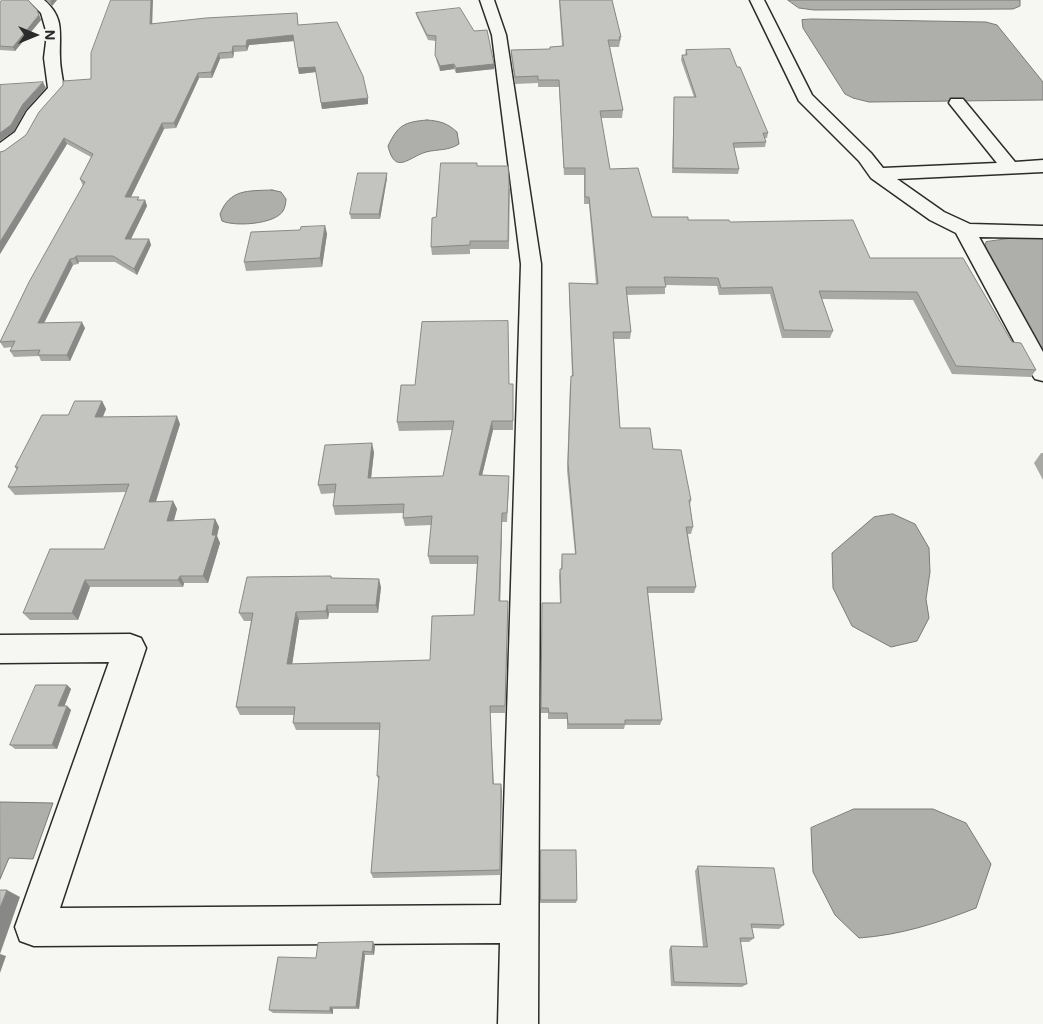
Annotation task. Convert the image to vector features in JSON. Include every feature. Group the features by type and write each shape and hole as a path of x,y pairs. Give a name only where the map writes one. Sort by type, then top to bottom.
{"street":[{"path":"0,150 22,135 33,115 56,89 52,58 54,34 48,11 35,0"},
{"path":"487,0 499,35 531,264 518,1024"},
{"path":"757,0 805,97 865,158 878,174 937,216 964,229 974,231 1043,232"},
{"path":"958,103 1010,167"},
{"path":"878,174 1043,166"},
{"path":"964,229 1043,373"},
{"path":"0,649 130,648 34,927 520,924"}],"shaded area":[{"path":"788,0 1020,0 1020,6 1013,9 814,10 799,8"},
{"path":"802,20 986,22 997,25 1043,82 1043,100 869,102 853,98 845,94 803,28"},
{"path":"427,120 450,126 457,132 459,144 447,149 426,152 403,162 394,160 388,146 395,133 407,124"},
{"path":"272,190 281,192 286,199 284,210 279,215 272,219 255,223 236,224 222,221 220,214 224,206 234,196 247,191"},
{"path":"1012,238 1043,238 1043,360 983,252 986,242"},
{"path":"893,514 915,524 929,548 930,572 926,599 929,618 917,641 891,647 852,626 833,588 832,553 874,517"},
{"path":"0,802 53,803 33,859 9,858 0,879"},
{"path":"854,809 933,809 966,823 991,864 976,908 919,928 859,938 835,915 813,872 811,828"}],"building":[{"path":"3,0 28,0 39,15 13,47 0,46 0,2"},
{"path":"111,0 151,0 150,24 206,18 297,13 298,25 337,22 363,76 368,98 321,103 315,67 298,68 293,35 247,40 246,46 233,46 232,52 219,53 211,72 198,73 174,123 162,123 125,197 139,197 137,200 145,200 125,239 149,239 134,269 113,256 76,256 70,259 38,323 82,322 67,355 38,355 40,350 10,351 15,341 0,342 29,282 85,182 80,179 93,154 64,138 0,242 0,152 26,135 39,112 63,85 63,81 91,79 91,53"},
{"path":"560,0 612,0 621,37 619,37 620,40 608,40 623,110 600,111 610,169 638,168 652,217 688,217 688,220 729,220 730,222 853,220 870,258 963,258 1012,342 1021,343 1036,370 956,366 917,292 819,291 833,331 784,330 772,287 721,288 718,278 664,277 666,287 626,287 631,332 613,332 620,428 650,428 653,449 681,450 691,500 689,500 693,527 686,527 696,587 647,587 662,720 625,720 625,724 568,724 567,713 549,713 548,708 541,708 542,603 561,603 560,569 562,569 562,554 576,554 568,463 571,376 573,376 569,283 598,284 589,197 585,197 585,168 564,168 559,80 538,80 538,76 515,77 511,50 550,49 550,47 563,46"},
{"path":"460,8 474,31 487,30 494,64 456,68 454,64 440,66 435,55 436,36 427,35 416,13"},
{"path":"730,49 737,67 740,67 768,133 763,133 766,142 733,143 739,169 673,168 674,97 696,97 682,55 687,55 686,50"},
{"path":"43,82 23,104 11,125 0,133 0,85"},
{"path":"441,163 477,163 477,166 508,166 508,241 470,241 470,245 431,247 432,218 436,217"},
{"path":"358,173 387,173 379,214 350,214"},
{"path":"325,226 320,258 244,262 251,232 300,230 301,227"},
{"path":"508,321 509,384 513,384 513,421 492,421 479,475 509,476 507,513 502,513 499,601 508,601 505,706 490,706 493,784 501,784 500,870 371,873 379,776 377,776 380,723 293,723 295,707 236,707 253,613 239,613 247,577 331,576 331,578 379,579 376,605 327,605 326,611 296,612 287,664 430,660 432,616 474,615 478,556 428,556 432,516 403,518 404,504 333,506 336,484 318,485 325,445 372,443 368,478 443,476 454,421 397,422 401,385 415,385 422,322"},
{"path":"75,401 102,401 95,417 177,416 149,502 173,501 167,521 215,519 212,535 216,535 203,576 180,576 178,580 85,580 72,613 23,613 50,549 104,549 129,484 8,487 18,467 15,467 42,415 68,415"},
{"path":"36,685 67,685 58,706 67,706 52,745 10,745"},
{"path":"541,850 576,850 577,900 541,900"},
{"path":"698,866 774,868 784,925 751,924 754,938 740,938 747,984 674,982 671,946 707,947"},
{"path":"0,890 7,890 0,908"},
{"path":"373,942 372,952 363,951 356,1007 330,1007 330,1011 269,1010 278,957 316,958 318,943"}]}
